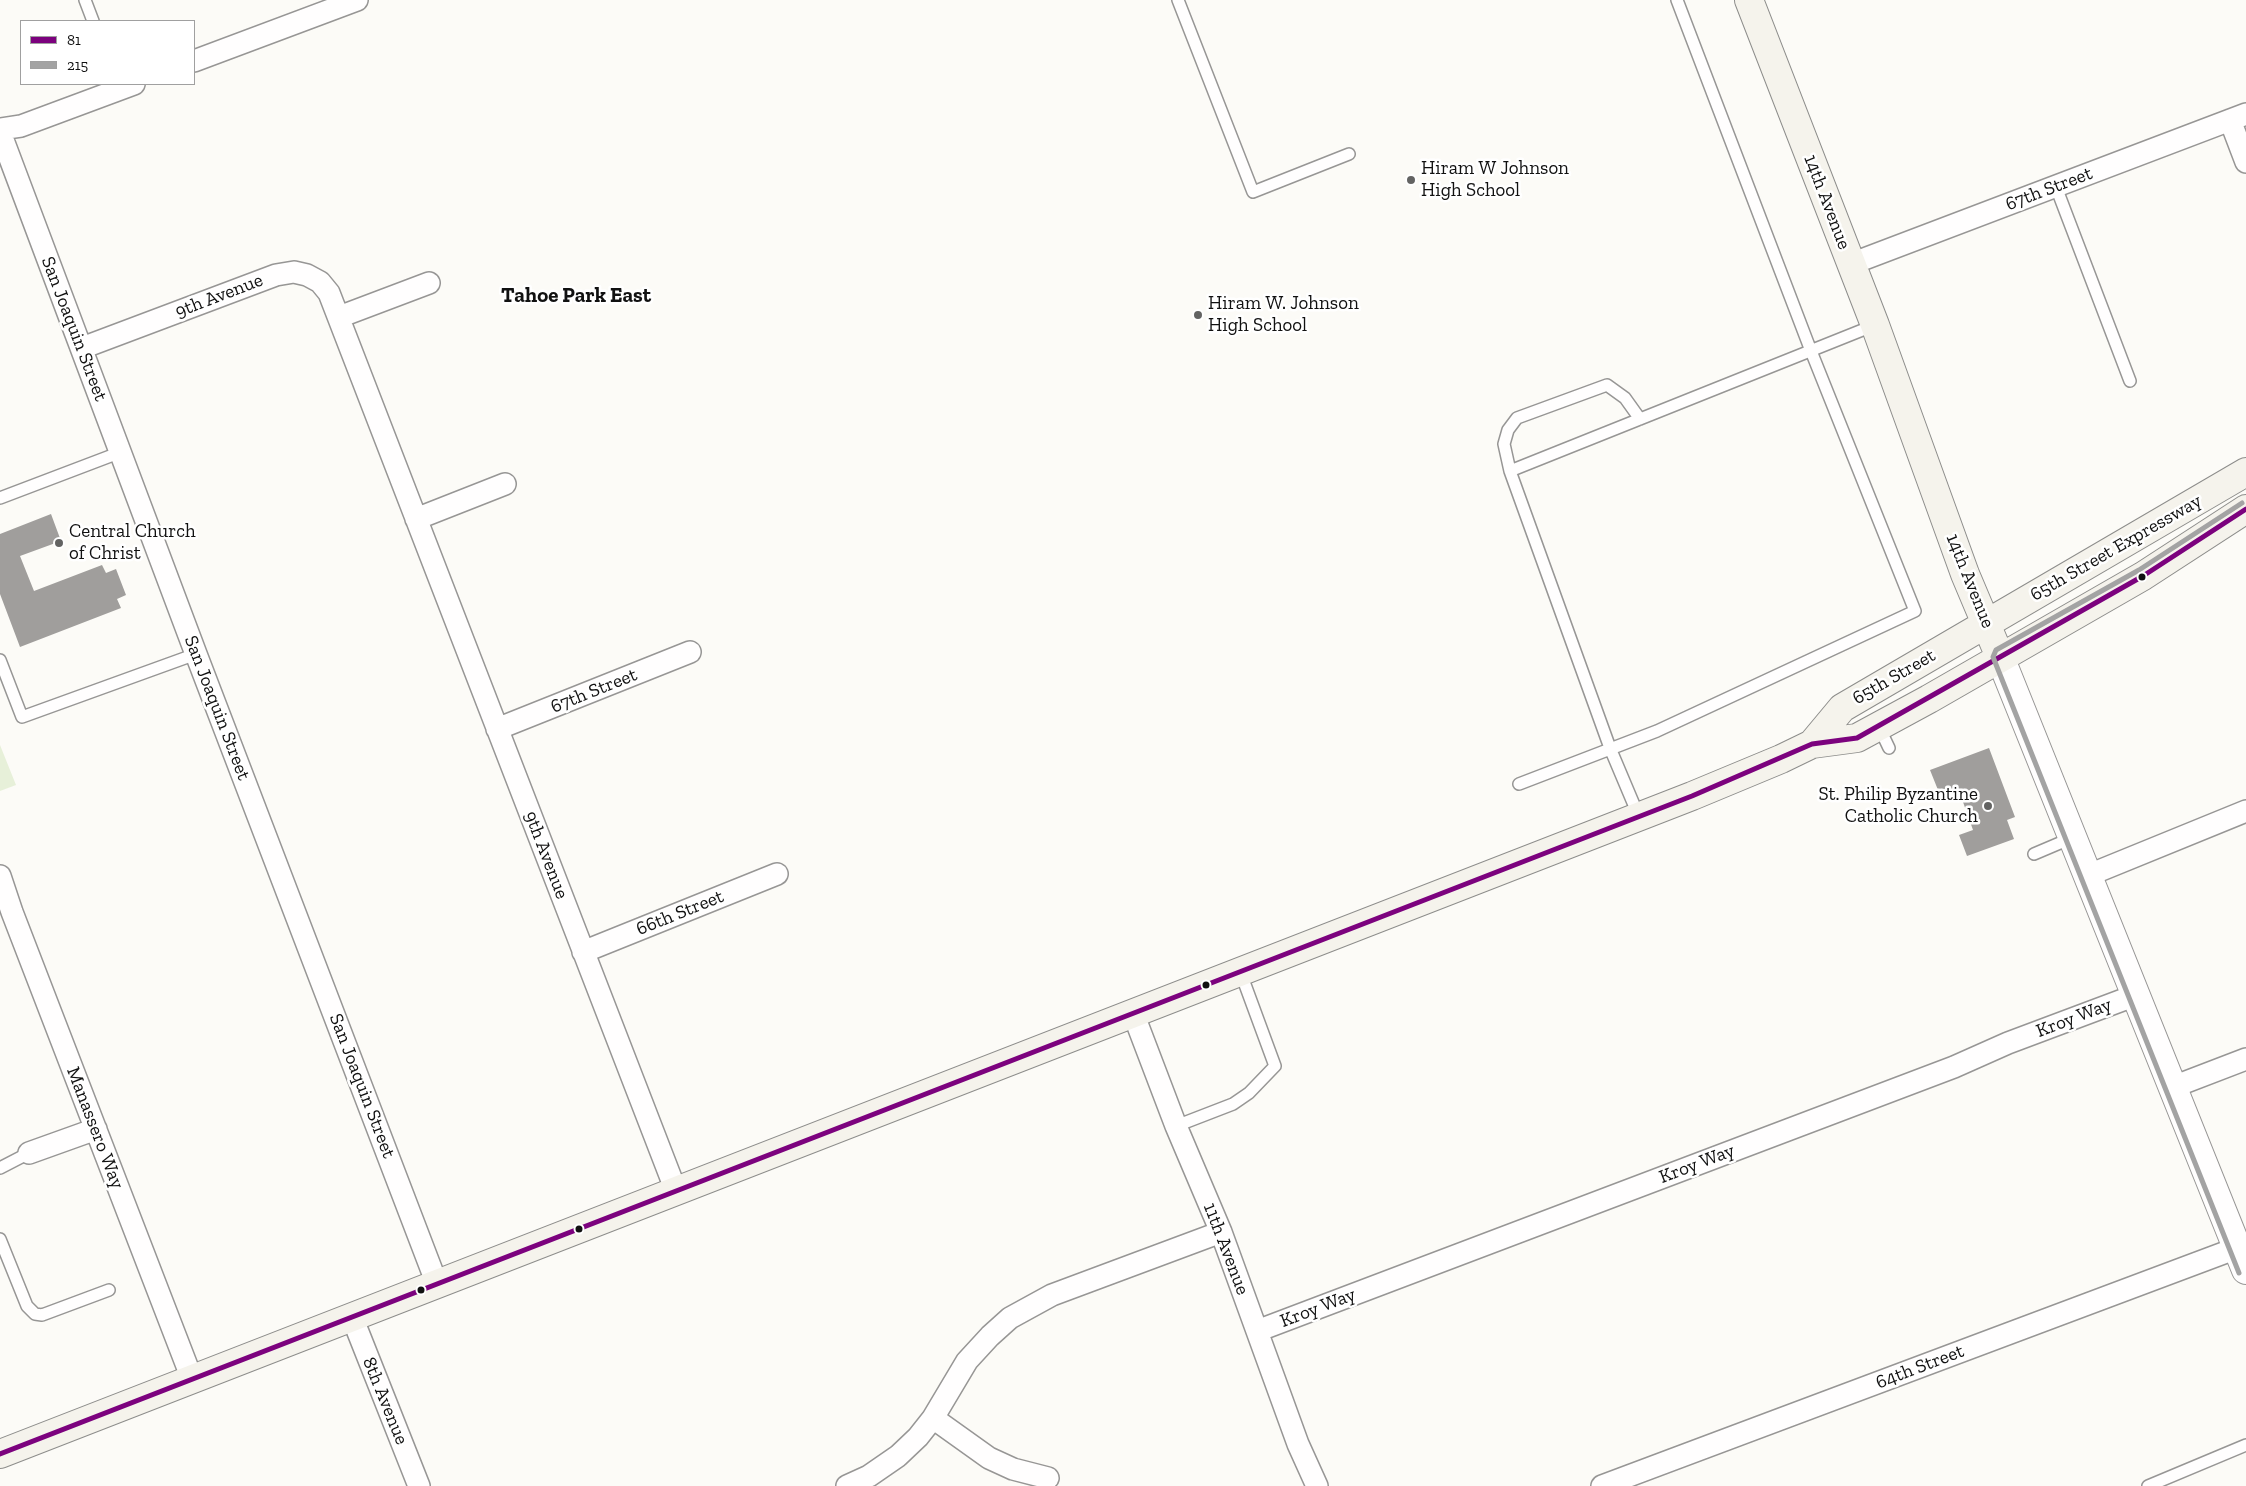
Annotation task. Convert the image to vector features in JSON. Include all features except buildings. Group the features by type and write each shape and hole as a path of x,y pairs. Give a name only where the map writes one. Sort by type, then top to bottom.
{"main road":[{"name":"14th Avenue","path":"1749,0 1875,325 1965,574 2000,657"},
{"name":"65th Street Expressway","path":"1987,624 2246,472"},
{"name":"65th Street Expressway","path":"2000,657 2142,576 2246,509"},
{"name":"65th Street","path":"1812,744 1842,708 1987,624"},
{"name":"65th Street","path":"0,1454 1722,784 1812,744 1857,738 1884,737 2000,657"}],"street":[{"path":"195,61 357,0"},
{"path":"0,130 21,126 123,86"},
{"path":"2238,117 2246,162"},
{"name":"67th Street","path":"1851,264 2238,117"},
{"name":"San Joaquin Street","path":"0,130 196,654 438,1284"},
{"name":"9th Avenue","path":"82,348 276,275 294,272 306,275 320,282 328,293 339,317 676,1191"},
{"path":"339,317 429,283"},
{"path":"416,519 505,484"},
{"name":"67th Street","path":"497,729 690,652"},
{"name":"14th Avenue","path":"2000,657 2242,1258"},
{"path":"2089,875 2246,811"},
{"name":"66th Street","path":"583,952 777,874"},
{"name":"Manassero Way","path":"0,876 6,914 96,1129 192,1379"},
{"name":"Kroy Way","path":"1257,1331 1954,1067 2008,1043 2136,995"},
{"name":"11th Avenue","path":"1133,1013 1176,1126 1221,1232 1298,1444 1317,1486"},
{"path":"2173,1087 2246,1058"},
{"path":"29,1153 96,1129"},
{"path":"847,1486 869,1476 898,1456 918,1437 933,1418 967,1361 1010,1318 1052,1295 1221,1232"},
{"name":"64th Street","path":"1602,1486 2242,1258"},
{"name":"8th Avenue","path":"352,1317 419,1486"},
{"path":"933,1418 989,1458 1012,1469 1048,1478"}],"lane":[{"path":"85,0 93,20"},
{"path":"1178,0 1253,192 1349,154"},
{"path":"1519,784 1657,731 1915,611 1811,351 1677,0"},
{"path":"2056,187 2130,381"},
{"path":"1510,471 1875,325"},
{"path":"1637,812 1610,748 1510,471 1504,444 1508,430 1517,418 1607,385 1625,398 1640,419"},
{"path":"0,498 121,452"},
{"path":"0,660 22,717 196,654"},
{"path":"2034,854 2074,837"},
{"path":"1176,1126 1233,1104 1249,1093 1275,1066 1240,971"},
{"path":"0,1168 29,1153"},
{"path":"0,1239 27,1306 35,1314 42,1316 109,1290"},
{"path":"2148,1486 2246,1445"}],"green space":[{"path":"0,745 16,785 0,791"}],"transit line":[{"name":"215","path":"2239,1273 1993,657 1996,650 2139,570 2242,503"},
{"name":"81","path":"0,1454 1692,796 1812,744 1857,738 2143,576 2246,509"}],"place":[{"name":"Hiram W Johnson High School","path":"1411,180"},
{"name":"Hiram W. Johnson High School","path":"1198,315"},
{"name":"Central Church of Christ","path":"59,543"},
{"name":"St. Philip Byzantine Catholic Church","path":"1988,806"}],"district":[{"name":"Tahoe Park East","path":"576,296"}]}
